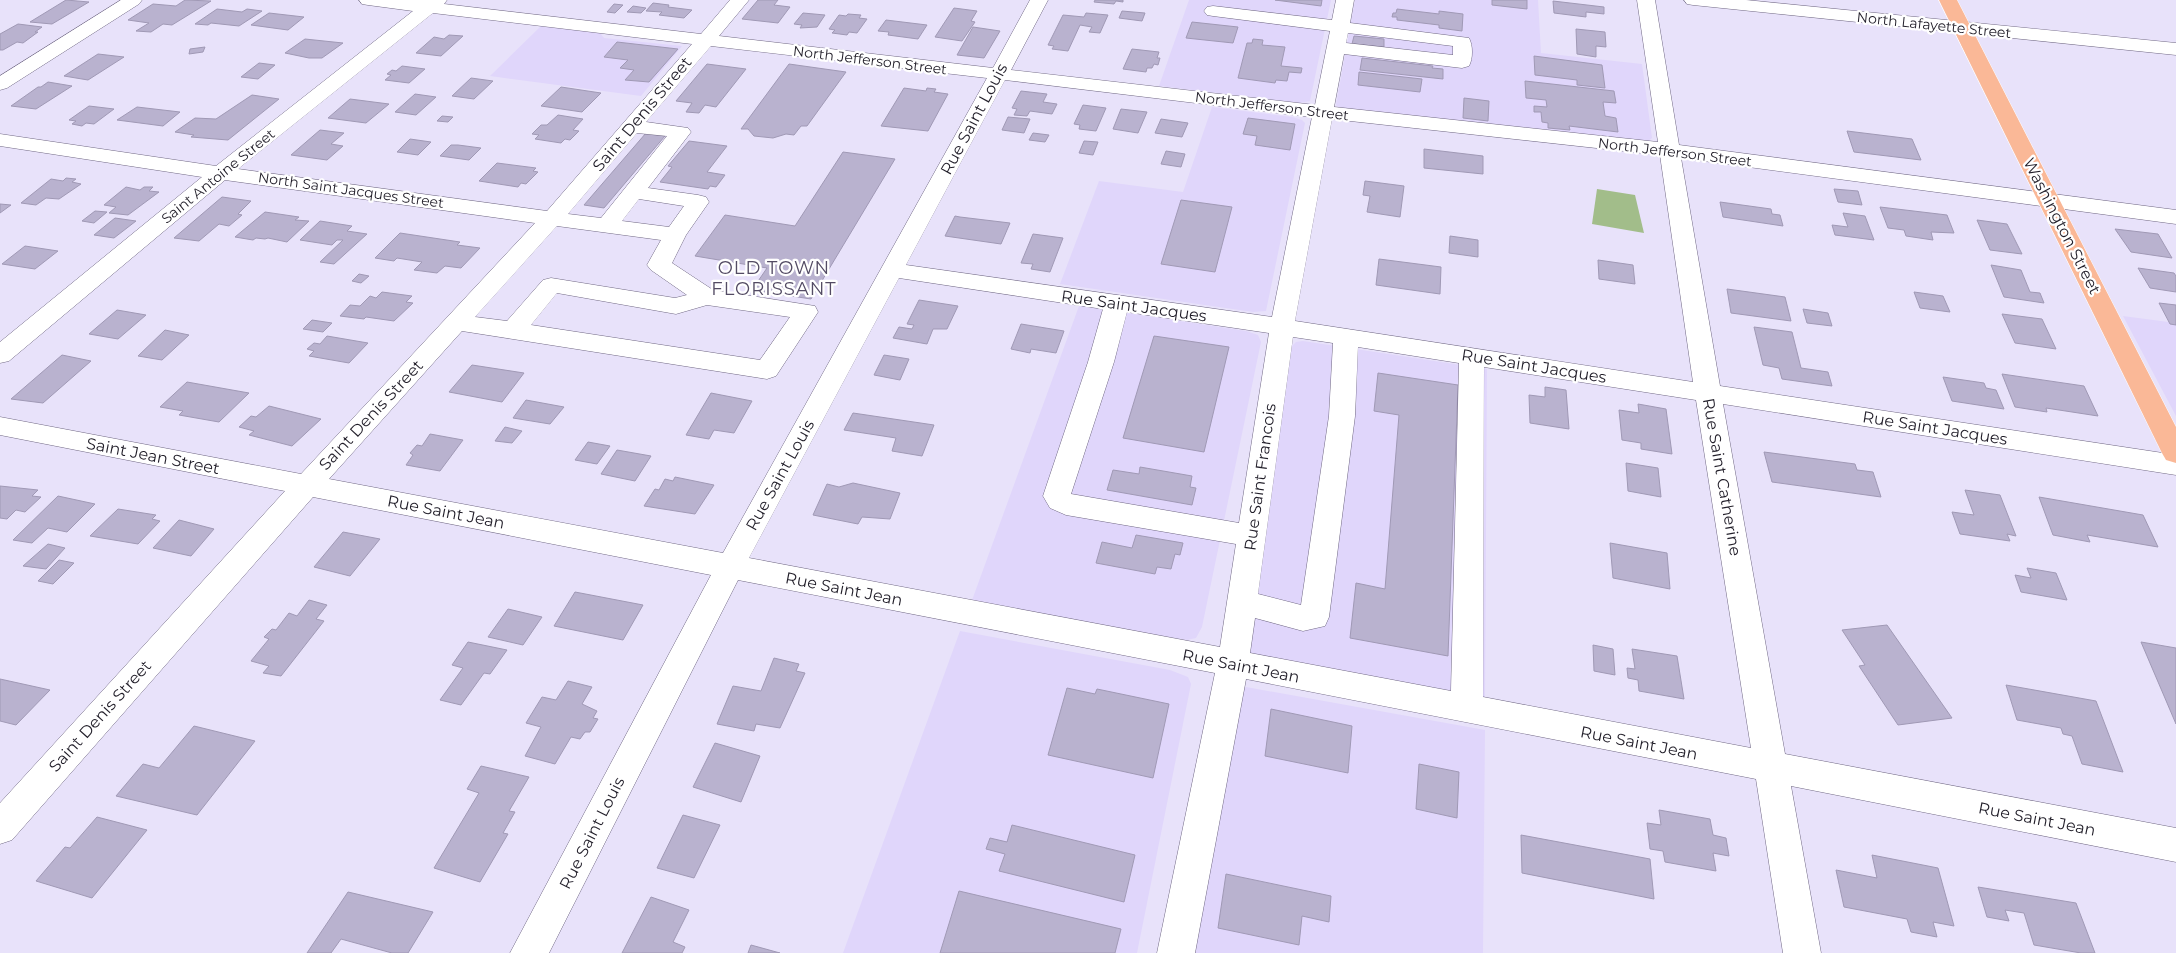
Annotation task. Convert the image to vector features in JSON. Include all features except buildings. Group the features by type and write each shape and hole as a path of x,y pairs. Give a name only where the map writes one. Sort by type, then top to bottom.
{"main road":[{"name":"Washington Street","path":"1948,0 2176,453"}],"street":[{"path":"0,84 133,0"},
{"name":"North Jefferson Street","path":"368,0 434,4 704,41 1670,150 2176,217"},
{"name":"Saint Denis Street","path":"0,828 307,485 554,217 740,0"},
{"name":"Rue Saint Louis","path":"529,953 730,567 1039,0"},
{"name":"Rue Saint Catherine","path":"1646,0 1708,393 1802,953"},
{"name":"North Lafayette Street","path":"1693,0 2176,49"},
{"name":"Saint Antoine Street","path":"0,355 220,173 434,4"},
{"path":"1213,11 1340,25 1462,42 1462,62 1340,25"},
{"name":"Rue Saint Francois","path":"1176,953 1233,664 1282,327 1340,25"},
{"path":"607,225 681,132 632,126"},
{"name":"North Saint Jacques Street","path":"0,140 220,173 675,235"},
{"path":"634,192 698,202 675,235 659,265 706,297"},
{"name":"Rue Saint Jacques","path":"892,270 1282,327 2176,465"},
{"path":"457,322 767,370 806,312 706,297 676,306 551,285 513,330"},
{"path":"1117,303 1101,362 1057,496 1060,501 1066,504 1252,536"},
{"path":"1242,602 1303,618 1314,617 1342,416 1346,337"},
{"path":"1467,710 1472,356"},
{"name":"Saint Jean Street","path":"0,426 307,485"},
{"name":"Rue Saint Jean","path":"307,485 1467,710 2176,845"}],"shaded area":[{"path":"1189,0 1331,0 1310,101 1300,103 1159,86"},
{"path":"1355,0 1538,0 1541,53 1642,64 1652,138 1647,142 1340,109 1336,105"},
{"path":"541,26 600,33 604,38 682,46 641,96 490,76"},
{"path":"1212,107 1292,117 1305,123 1266,311 1253,312 1060,284 1099,181 1183,192"},
{"path":"1079,306 1246,331 1258,335 1261,342 1202,627 1196,638 1187,640 971,603"},
{"path":"2123,316 2176,323 2176,416"},
{"path":"1303,341 1487,369 1485,700 1252,655 1245,648 1292,346 1296,342"},
{"path":"960,631 1170,670 1188,677 1191,684 1137,953 843,953"},
{"path":"1246,687 1485,730 1483,953 1191,953 1238,689"}],"green space":[{"path":"1597,189 1635,195 1644,233 1592,224"}],"district":[{"name":"OLD TOWN FLORISSANT","path":"774,278"}]}
